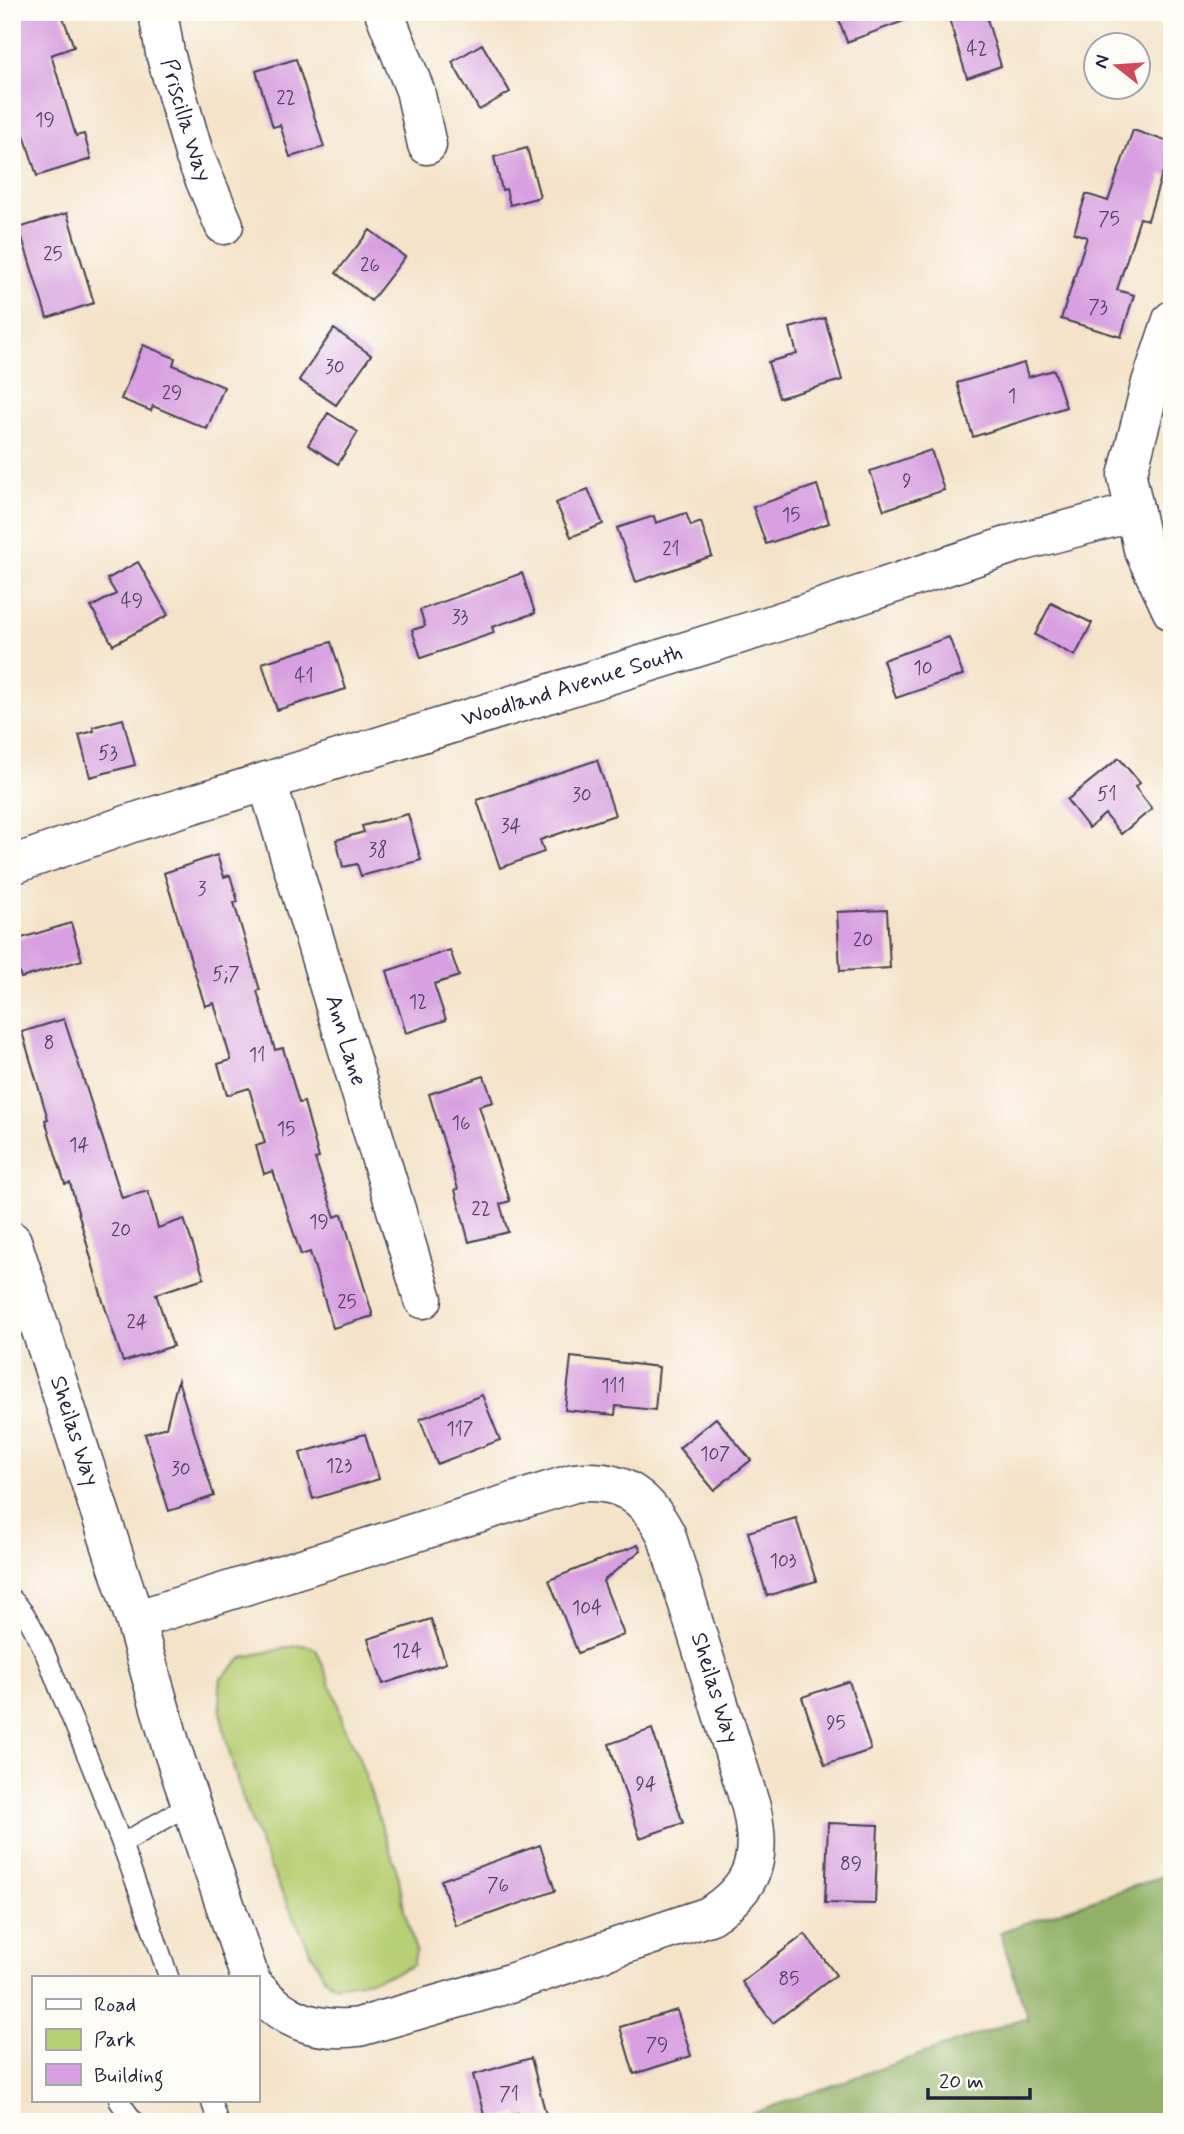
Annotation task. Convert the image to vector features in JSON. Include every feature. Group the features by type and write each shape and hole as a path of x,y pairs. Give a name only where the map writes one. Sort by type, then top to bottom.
{"street":[{"name":"Priscilla Way","path":"158,12 165,53 195,157 224,225"},
{"path":"384,12 415,90 427,145"},
{"path":"1172,320 1126,476 1143,549 1172,611"},
{"name":"Woodland Avenue South","path":"12,865 132,823 770,625 1013,544 1135,512"},
{"name":"Ann Lane","path":"267,781 424,1299"},
{"name":"Sheilas Way","path":"12,1241 135,1620 171,1746 249,1976"},
{"name":"Sheilas Way","path":"135,1620 574,1483 601,1482 629,1491 645,1502 657,1516 666,1534 757,1832 758,1845 754,1863 740,1891 726,1905 709,1916 501,1986 359,2027 339,2030 301,2023 270,2004 259,1991"}],"lane":[{"path":"12,1599 39,1640 123,1843 168,1976"},
{"path":"123,1843 191,1804"},
{"path":"120,2102 134,2122"},
{"path":"211,2102 218,2122"}],"green space":[{"path":"300,1645 310,1646 317,1651 337,1701 344,1728 357,1752 399,1878 404,1910 416,1951 413,1965 404,1969 375,1979 335,1986 324,1977 314,1958 257,1835 238,1784 221,1708 221,1678 244,1657"},
{"path":"1172,1873 1172,2122 728,2122 1024,2018 1028,2020 1000,1932"}],"building":[{"path":"12,12 61,12 74,47 51,55 76,136 84,134 91,159 37,176 12,96"},
{"path":"836,12 919,12 920,15 847,42"},
{"path":"947,12 985,12 1001,66 967,78"},
{"path":"482,44 510,92 479,110 452,62"},
{"path":"296,59 324,147 290,157 280,125 273,127 256,71"},
{"path":"1133,130 1172,143 1172,177 1162,174 1148,220 1140,218 1117,290 1134,295 1121,337 1061,319 1087,237 1074,233 1086,194 1108,201"},
{"path":"527,148 540,197 510,205 506,189 502,190 494,157"},
{"path":"67,213 94,303 47,318 19,228"},
{"path":"370,230 405,257 371,301 336,273"},
{"path":"825,318 842,380 779,398 768,362 797,354 790,328"},
{"path":"334,329 371,355 336,405 299,380"},
{"path":"143,345 175,358 173,365 224,387 207,429 153,406 151,411 121,399"},
{"path":"1024,363 1028,377 1054,370 1066,407 973,437 957,383"},
{"path":"328,413 358,432 338,464 308,445"},
{"path":"931,450 944,490 884,510 870,471"},
{"path":"817,485 829,523 766,544 753,507"},
{"path":"588,489 603,524 571,537 556,503"},
{"path":"686,513 691,526 701,522 712,556 636,582 617,528 654,516 656,523"},
{"path":"138,562 168,615 113,645 91,607 116,594 107,579"},
{"path":"522,573 535,613 492,627 494,633 421,658 412,630 425,626 420,610"},
{"path":"1051,603 1092,623 1075,656 1035,635"},
{"path":"949,637 963,675 896,698 883,660"},
{"path":"331,642 346,689 277,710 262,663"},
{"path":"123,719 135,765 90,777 79,735 94,731 93,727"},
{"path":"1119,758 1140,783 1135,787 1152,809 1121,834 1105,814 1089,828 1067,800"},
{"path":"597,760 615,815 540,840 544,852 500,868 477,800"},
{"path":"408,814 421,860 361,876 357,864 343,867 336,840 364,832 362,826"},
{"path":"217,855 224,877 230,875 238,902 234,903 275,1050 283,1048 299,1103 304,1102 319,1158 315,1159 335,1217 342,1214 373,1316 333,1328 310,1252 301,1255 273,1171 264,1174 256,1146 265,1143 249,1088 227,1095 218,1064 231,1060 214,1003 205,1006 164,873"},
{"path":"887,910 890,968 840,971 837,912"},
{"path":"71,923 82,960 21,978 12,951 12,941"},
{"path":"450,950 459,976 434,984 446,1020 406,1033 387,971"},
{"path":"64,1019 122,1198 148,1191 158,1228 184,1219 204,1278 156,1294 173,1346 123,1362 70,1183 65,1184 45,1120 48,1119 22,1032"},
{"path":"484,1076 493,1102 479,1106 510,1201 500,1204 508,1232 469,1242 455,1190 458,1189 429,1094"},
{"path":"571,1357 659,1367 655,1410 616,1406 615,1415 565,1410"},
{"path":"178,1380 214,1496 169,1511 145,1434 166,1427"},
{"path":"482,1395 500,1440 437,1464 420,1419"},
{"path":"716,1418 751,1460 714,1490 679,1448"},
{"path":"365,1434 379,1479 313,1499 300,1453"},
{"path":"796,1518 816,1581 767,1596 748,1532"},
{"path":"638,1545 641,1550 603,1581 624,1635 578,1653 549,1580"},
{"path":"431,1619 446,1663 383,1684 368,1639"},
{"path":"849,1681 871,1750 825,1765 802,1697"},
{"path":"652,1729 683,1823 640,1838 609,1744"},
{"path":"828,1823 878,1825 875,1904 825,1903"},
{"path":"540,1845 555,1891 456,1926 441,1880"},
{"path":"805,1934 836,1975 773,2023 742,1982"},
{"path":"677,2010 691,2056 634,2074 620,2027"},
{"path":"531,2058 548,2122 520,2122 518,2113 486,2122 473,2075"}]}
